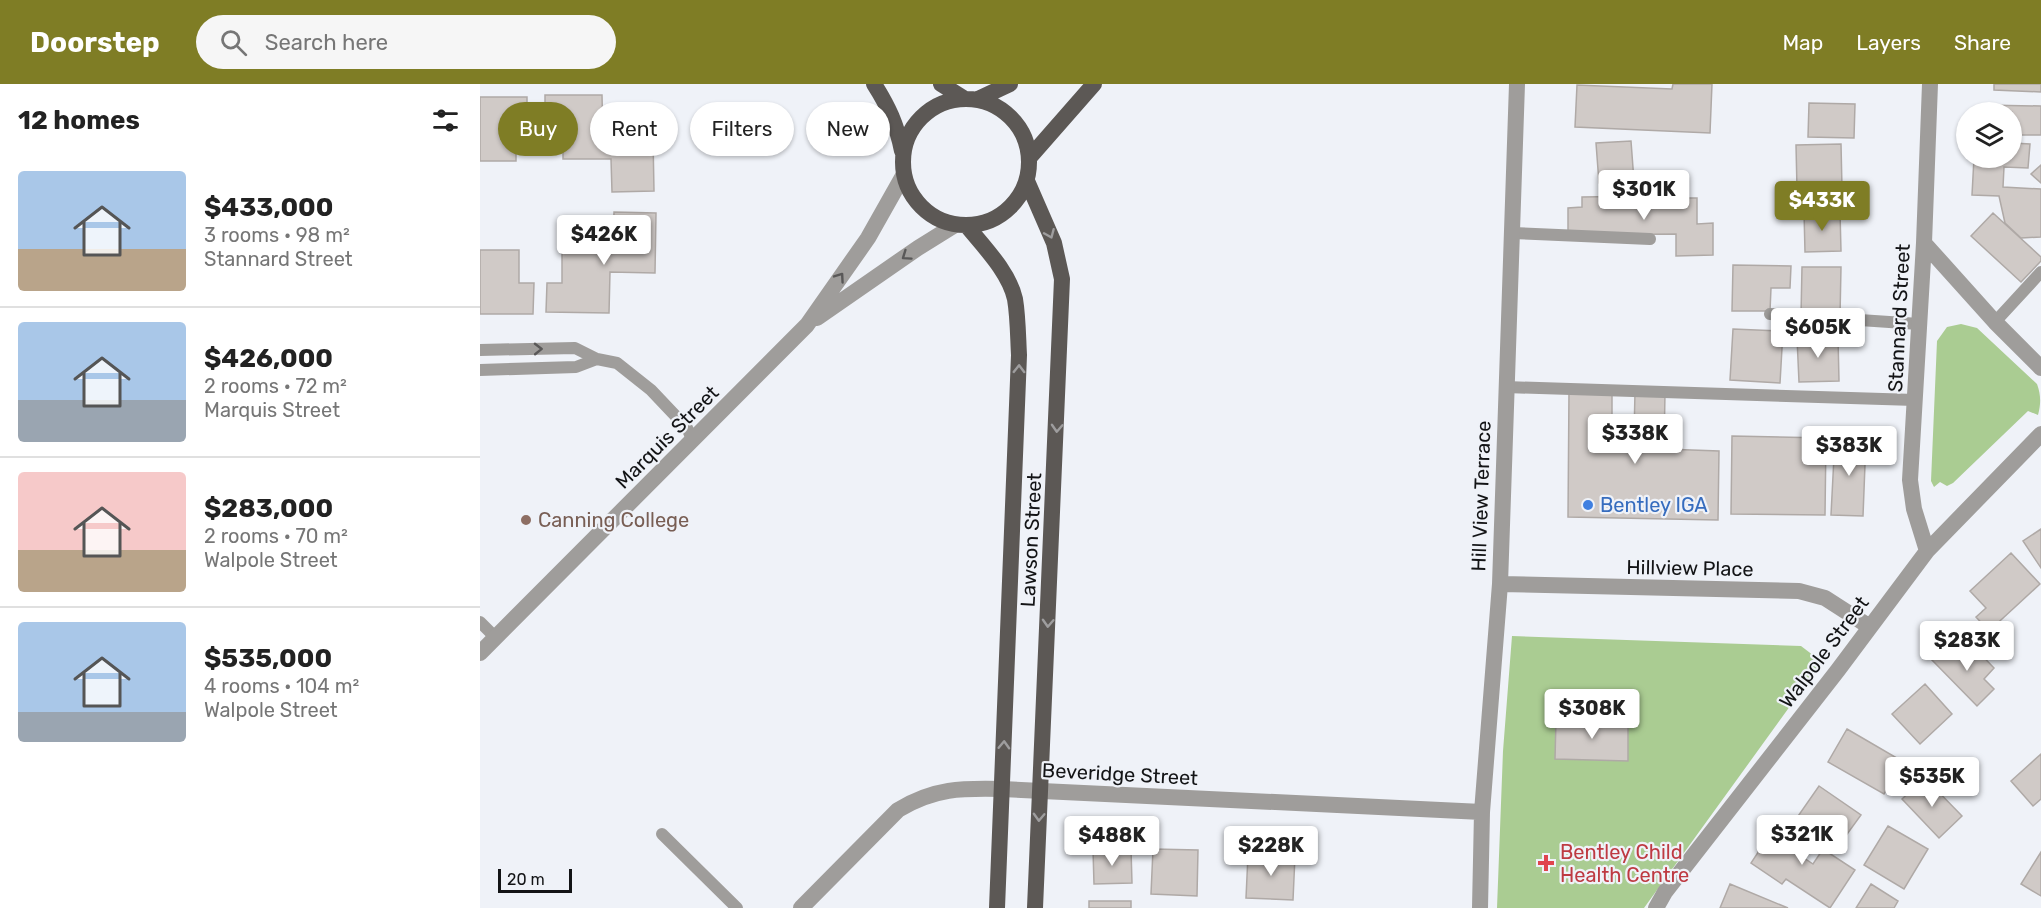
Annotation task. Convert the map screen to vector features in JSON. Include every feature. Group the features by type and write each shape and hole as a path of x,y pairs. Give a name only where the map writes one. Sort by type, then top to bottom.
{"main road":[{"path":"874,84 888,105 898,132 903,176 910,193 922,208 937,219 961,225 987,222 1005,213 1018,199 1027,181 1030,157 1022,131 1004,111 971,99 941,84"},
{"path":"902,155 909,133 923,115 942,103 971,99 1010,84"},
{"path":"1030,157 1094,84"},
{"name":"Lawson Street","path":"1027,181 1054,243 1062,279 1035,908"},
{"name":"Lawson Street","path":"961,225 1002,272 1011,286 1015,298 1019,345 1017,449 997,908"}],"street":[{"name":"Hill View Terrace","path":"1480,908 1482,812 1500,584 1517,84"},
{"name":"Stannard Street","path":"1927,551 1914,509 1910,480 1924,243 1930,84"},
{"name":"Marquis Street","path":"480,653 807,325 868,238 903,176"},
{"name":"Marquis Street","path":"807,325 961,225"},
{"path":"1924,243 1995,322 2041,368"},
{"name":"Walpole Street","path":"1656,908 1665,892 1927,551 2041,435"},
{"name":"Hillview Place","path":"1500,584 1799,591 1825,597 1870,627"},
{"name":"Beveridge Street","path":"801,908 898,810 914,801 946,790 1002,789 1482,812"}],"lane":[{"path":"1512,233 1650,239"},
{"path":"1995,322 2041,272"},
{"path":"1770,314 1919,324"},
{"path":"480,350 575,348 597,359 617,363 651,390 687,428 693,441"},
{"path":"480,370 576,367 597,359"},
{"path":"1506,387 1915,400"},
{"path":"480,622 496,638"},
{"path":"662,834 737,908"}],"green space":[{"path":"1961,324 1977,328 2037,384 2040,407 2038,415 2028,411 1953,483 1947,486 1940,482 1934,487 1931,481 1937,341 1947,327"},
{"path":"1512,636 1801,646 1822,662 1644,908 1497,908 1503,751"}],"building":[{"path":"1673,84 1712,84 1710,133 1575,127 1577,85 1672,89"},
{"path":"1994,84 2041,84 2041,92 1994,90"},
{"path":"545,95 602,95 602,102 590,102 590,156 653,156 654,191 612,192 611,159 563,159 563,156 578,156 578,102 545,102"},
{"path":"480,97 527,97 527,102 498,102 498,156 516,156 516,161 480,161"},
{"path":"1809,103 1855,104 1854,138 1808,137"},
{"path":"2022,106 2041,106 2041,135 2022,135"},
{"path":"1631,141 1634,181 1599,183 1596,143"},
{"path":"1841,144 1842,188 1797,189 1796,145"},
{"path":"2022,144 2030,144 2028,168 2022,168"},
{"path":"2041,165 2041,183 2031,174"},
{"path":"1973,168 2004,168 2003,187 2041,189 2041,237 2021,238 2005,223 1999,196 1972,195"},
{"path":"1646,196 1646,198 1697,198 1697,224 1713,223 1713,255 1676,256 1676,234 1568,235 1568,208 1582,207 1582,197"},
{"path":"614,212 656,213 655,273 610,272 609,313 546,312 547,283 562,283 562,251 613,252"},
{"path":"1804,212 1840,212 1841,251 1805,252"},
{"path":"1993,213 2041,257 2041,261 2021,282 1971,236"},
{"path":"480,250 519,250 519,283 534,283 533,314 480,314"},
{"path":"1733,265 1791,266 1790,288 1771,288 1770,311 1732,311"},
{"path":"1802,267 1841,267 1840,316 1801,315"},
{"path":"1733,329 1783,331 1780,383 1730,380"},
{"path":"1838,337 1839,381 1799,382 1797,338"},
{"path":"1569,391 1612,392 1612,449 1624,449 1624,435 1634,435 1635,392 1665,393 1664,449 1719,451 1718,520 1568,517"},
{"path":"1732,436 1826,438 1825,515 1731,514"},
{"path":"1835,437 1866,439 1863,516 1831,515"},
{"path":"2041,529 2041,568 2023,541"},
{"path":"2011,553 2040,584 1989,631 1976,617 1986,608 1970,591"},
{"path":"1970,643 1994,668 1984,679 1994,689 1977,706 1931,659 1945,646 1956,657"},
{"path":"1925,684 1952,714 1920,744 1892,714"},
{"path":"1556,719 1628,720 1628,761 1555,759"},
{"path":"1847,729 1902,761 1884,794 1828,762"},
{"path":"2041,754 2041,799 2033,806 2011,781"},
{"path":"1925,778 1962,816 1939,838 1902,799"},
{"path":"1819,786 1861,815 1837,848 1796,819"},
{"path":"1778,822 1810,842 1801,856 1813,864 1823,849 1855,870 1830,908 1786,879 1782,884 1751,863"},
{"path":"1888,826 1928,849 1904,889 1864,865"},
{"path":"1131,849 1132,883 1094,884 1093,850"},
{"path":"1153,849 1198,850 1197,896 1151,894"},
{"path":"2041,852 2041,896 2021,884"},
{"path":"1248,855 1295,856 1293,900 1246,898"},
{"path":"1730,884 1788,908 1720,908"},
{"path":"1871,884 1898,901 1894,908 1856,908"},
{"path":"1089,901 1131,901 1131,908 1089,908"}],"place":[{"name":"Bentley IGA","path":"1588,505"},
{"name":"Canning College","path":"526,520"},
{"name":"Bentley Child Health Centre","path":"1546,863"}]}
